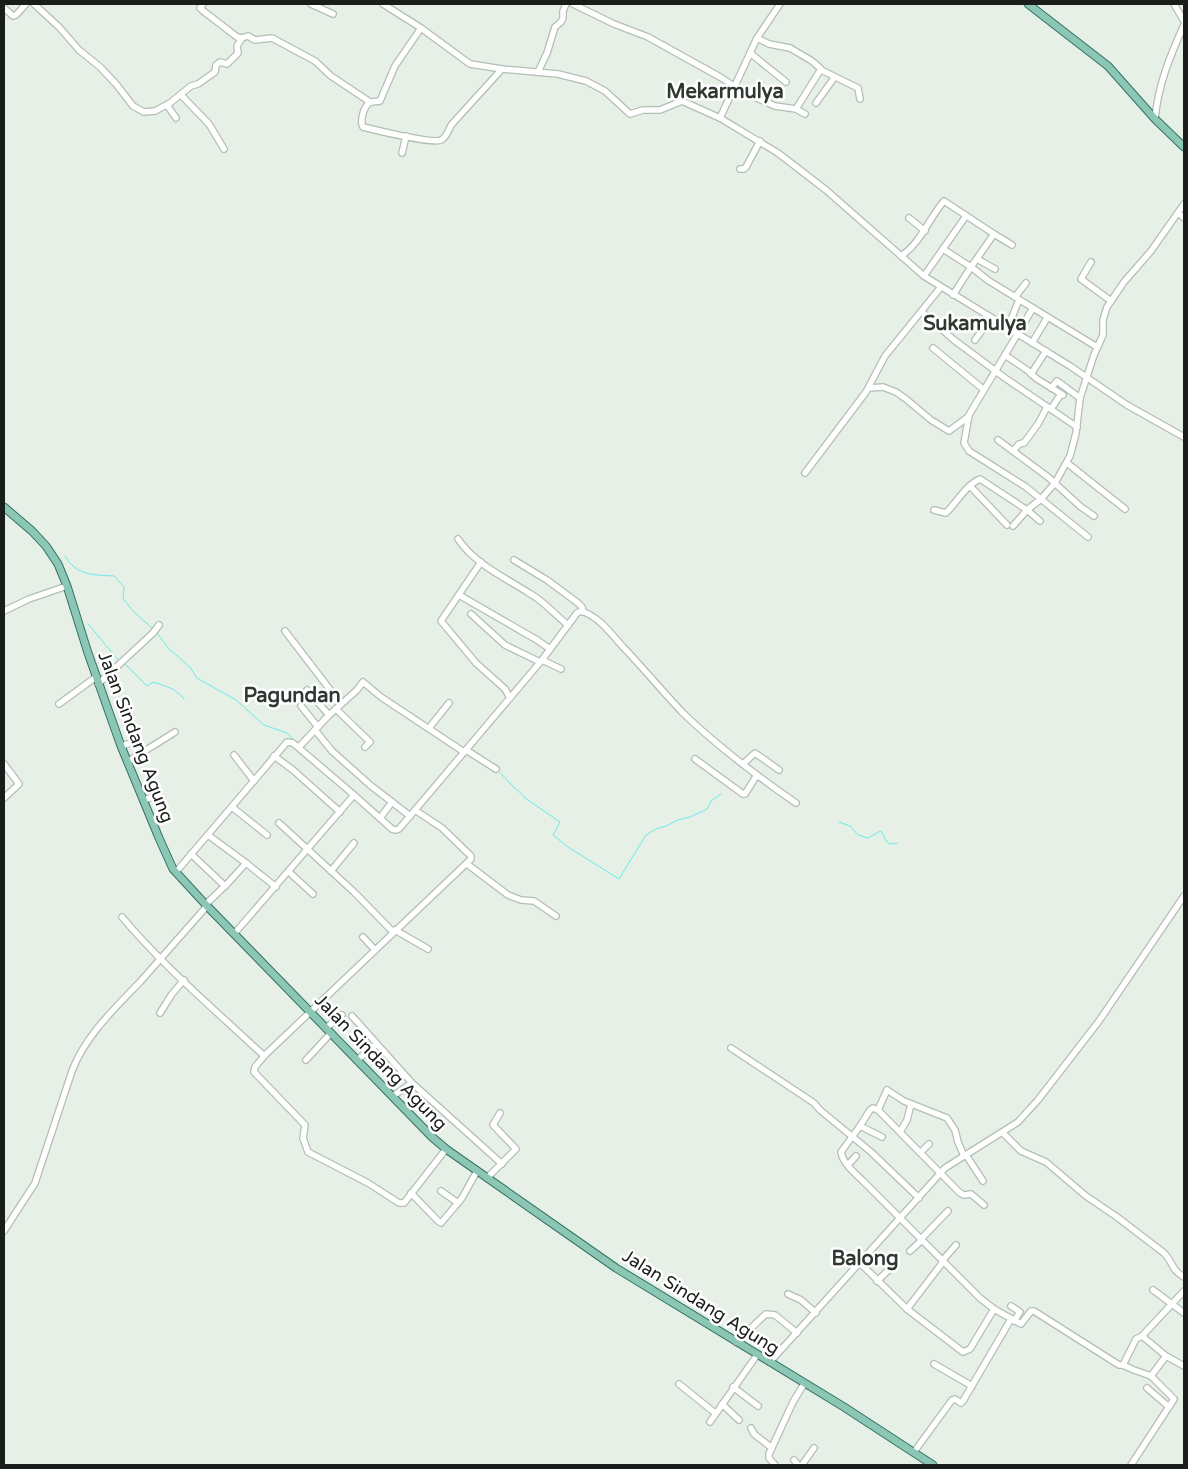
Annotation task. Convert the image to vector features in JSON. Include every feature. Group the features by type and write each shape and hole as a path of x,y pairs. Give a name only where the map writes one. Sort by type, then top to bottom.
{"main road":[{"path":"1028,4 1108,66 1155,120 1184,146"},
{"name":"Jalan Sindang Agung","path":"4,507 27,525 46,546 58,564 67,586 97,681 127,762 176,872 234,934 446,1149 616,1268 933,1465"}],"street":[{"path":"4,8 13,16 26,4"},
{"path":"34,4 59,27 79,50 100,67 133,106 144,112 150,112 166,105 191,86 198,84 215,72 216,66 220,62 227,64 238,53 237,46 242,38"},
{"path":"203,4 200,8 202,10 237,37 248,36 255,40 269,37 278,41 315,61 331,76 370,102 380,101 395,66 421,28"},
{"path":"311,4 333,14"},
{"path":"383,4 421,28 470,64 558,74 594,84 615,99 630,114 643,110 660,110 684,101 720,118 778,153 826,190 924,276 1018,333 1127,405 1184,437"},
{"path":"538,72 547,53 554,29 563,18 566,4"},
{"path":"573,4 614,24 648,37 743,92 775,106 796,108 805,114"},
{"path":"720,118 757,38 780,4"},
{"path":"1174,4 1184,21"},
{"path":"1155,120 1157,101 1166,66 1184,25"},
{"path":"757,38 769,44 790,48 812,61 821,70 834,78 858,88 860,99"},
{"path":"750,53 786,82"},
{"path":"370,102 361,121 363,127 432,141 440,140 502,69"},
{"path":"796,108 821,70"},
{"path":"816,103 834,78"},
{"path":"181,95 209,124 224,149"},
{"path":"166,105 176,118"},
{"path":"402,153 406,136"},
{"path":"740,169 746,167 760,141"},
{"path":"901,256 910,249 925,231 944,201 1012,245"},
{"path":"971,486 1010,526 1041,499 1055,483 1067,463 1073,448 1080,398 1104,331 1104,312 1110,301 1151,251 1184,204"},
{"path":"1178,213 1184,218"},
{"path":"924,276 966,216"},
{"path":"909,218 925,231"},
{"path":"953,295 994,234"},
{"path":"943,248 1017,299 1097,347"},
{"path":"977,259 995,269"},
{"path":"1091,262 1081,279 1110,301"},
{"path":"1018,333 1016,328 1018,322 1012,316 1017,299 1026,283"},
{"path":"805,473 868,388 885,356 941,287"},
{"path":"1032,308 968,417 964,443 966,448 1026,487 1088,537"},
{"path":"922,312 954,340 994,370 1077,427"},
{"path":"975,340 991,318"},
{"path":"1032,343 1047,318"},
{"path":"933,348 983,390"},
{"path":"1031,374 1046,351"},
{"path":"1004,355 1062,395 1049,408 1024,443 1019,444 1013,451"},
{"path":"1051,388 1057,381 1080,398"},
{"path":"868,388 883,388 896,392 949,432 968,417"},
{"path":"998,440 1055,483 1081,507 1094,516"},
{"path":"1067,463 1125,509"},
{"path":"934,510 946,513 976,481 982,480 1040,521"},
{"path":"458,539 470,554 514,585 530,593 568,625"},
{"path":"514,560 547,580 578,603 582,607 583,612 610,630 615,638 684,714 743,764 796,804"},
{"path":"481,562 442,618 442,623 476,663 500,684 510,698"},
{"path":"4,611 67,586"},
{"path":"459,595 533,637 550,649"},
{"path":"176,872 287,742 292,742 299,747 396,830 410,816 541,661 577,613 583,612"},
{"path":"471,614 505,645 561,669"},
{"path":"60,704 97,681 153,633 159,625"},
{"path":"285,631 341,704"},
{"path":"299,747 364,682 381,697 496,769"},
{"path":"307,690 329,715"},
{"path":"430,728 449,703"},
{"path":"301,706 332,751 410,816"},
{"path":"336,709 370,742 365,747"},
{"path":"127,762 175,732"},
{"path":"121,746 131,743"},
{"path":"743,764 755,752 779,770"},
{"path":"234,755 254,781"},
{"path":"274,756 293,770 340,812"},
{"path":"696,759 743,794 745,794 757,775"},
{"path":"4,764 19,784 4,798"},
{"path":"143,800 158,796"},
{"path":"234,934 276,888 354,796"},
{"path":"381,816 392,802"},
{"path":"232,807 267,835"},
{"path":"415,810 442,828 472,858 265,1055 255,1067 254,1072 305,1126 303,1138 308,1152 368,1183 399,1203 404,1203 446,1149"},
{"path":"278,823 394,931 428,949"},
{"path":"208,835 276,888"},
{"path":"331,871 354,843"},
{"path":"191,854 225,886"},
{"path":"4,1231 34,1183 72,1070 91,1038 206,905 246,863"},
{"path":"467,864 508,895 521,900 534,901 556,916"},
{"path":"288,872 313,894"},
{"path":"770,1362 940,1174 965,1155 1018,1122 1038,1100 1080,1047 1184,896"},
{"path":"122,917 161,958 265,1055"},
{"path":"363,937 375,950"},
{"path":"160,1013 184,980"},
{"path":"306,1060 328,1030 342,1015"},
{"path":"352,1016 412,1083 502,1164"},
{"path":"357,1060 376,1044"},
{"path":"731,1048 812,1101 919,1198"},
{"path":"393,1096 412,1083"},
{"path":"878,1110 887,1090 901,1100 947,1118 955,1130 958,1142 965,1155 983,1181"},
{"path":"900,1132 906,1123 912,1104"},
{"path":"984,1205 971,1194 962,1194 878,1110 873,1108 840,1153 848,1165 980,1298 994,1309 1022,1324 1031,1311 1034,1311 1119,1365 1151,1376 1174,1398 1131,1465"},
{"path":"487,1178 516,1149 493,1125 500,1113"},
{"path":"860,1126 882,1136"},
{"path":"1003,1133 1022,1151 1046,1162 1086,1196 1117,1216 1164,1253 1169,1258 1175,1272 1184,1277"},
{"path":"920,1153 929,1144"},
{"path":"848,1165 856,1156"},
{"path":"411,1194 441,1223 458,1203 477,1171"},
{"path":"441,1191 458,1203"},
{"path":"910,1251 948,1211"},
{"path":"907,1309 956,1245"},
{"path":"860,1263 907,1309 960,1351 966,1352 970,1349 994,1309"},
{"path":"877,1281 893,1266"},
{"path":"1153,1290 1184,1313"},
{"path":"1123,1365 1136,1339 1142,1336 1184,1291"},
{"path":"788,1294 801,1300 816,1313"},
{"path":"914,1452 952,1400 962,1402 1012,1320 1020,1311 1011,1306"},
{"path":"736,1342 766,1314 775,1315 797,1333"},
{"path":"1142,1336 1166,1356 1184,1366"},
{"path":"710,1422 756,1355"},
{"path":"1151,1376 1166,1356"},
{"path":"934,1364 972,1386"},
{"path":"679,1384 715,1413"},
{"path":"775,1465 769,1458 772,1448 793,1402 804,1384"},
{"path":"733,1388 758,1406"},
{"path":"1147,1388 1170,1407"},
{"path":"722,1404 738,1420"},
{"path":"751,1428 754,1434 772,1448"},
{"path":"798,1464 814,1448"}],"waterway":[{"path":"65,556 69,563 80,571 93,575 114,576 124,587 123,599 153,629"},
{"path":"88,624 120,662"},
{"path":"157,633 169,649 190,667 197,678 236,700 264,725 287,733 298,744"},
{"path":"124,663 147,686 153,682 162,685 174,690 184,699"},
{"path":"500,773 525,798 560,822 553,835 568,847 619,879 646,835 656,829 707,809 711,801 721,794"},
{"path":"369,805 380,814"},
{"path":"839,822 850,826 858,835 868,838 880,831 890,844 897,843"}],"district":[{"name":"Mekarmulya","path":"725,91"},
{"name":"Sukamulya","path":"975,323"},
{"name":"Pagundan","path":"292,695"},
{"name":"Balong","path":"865,1258"}]}
